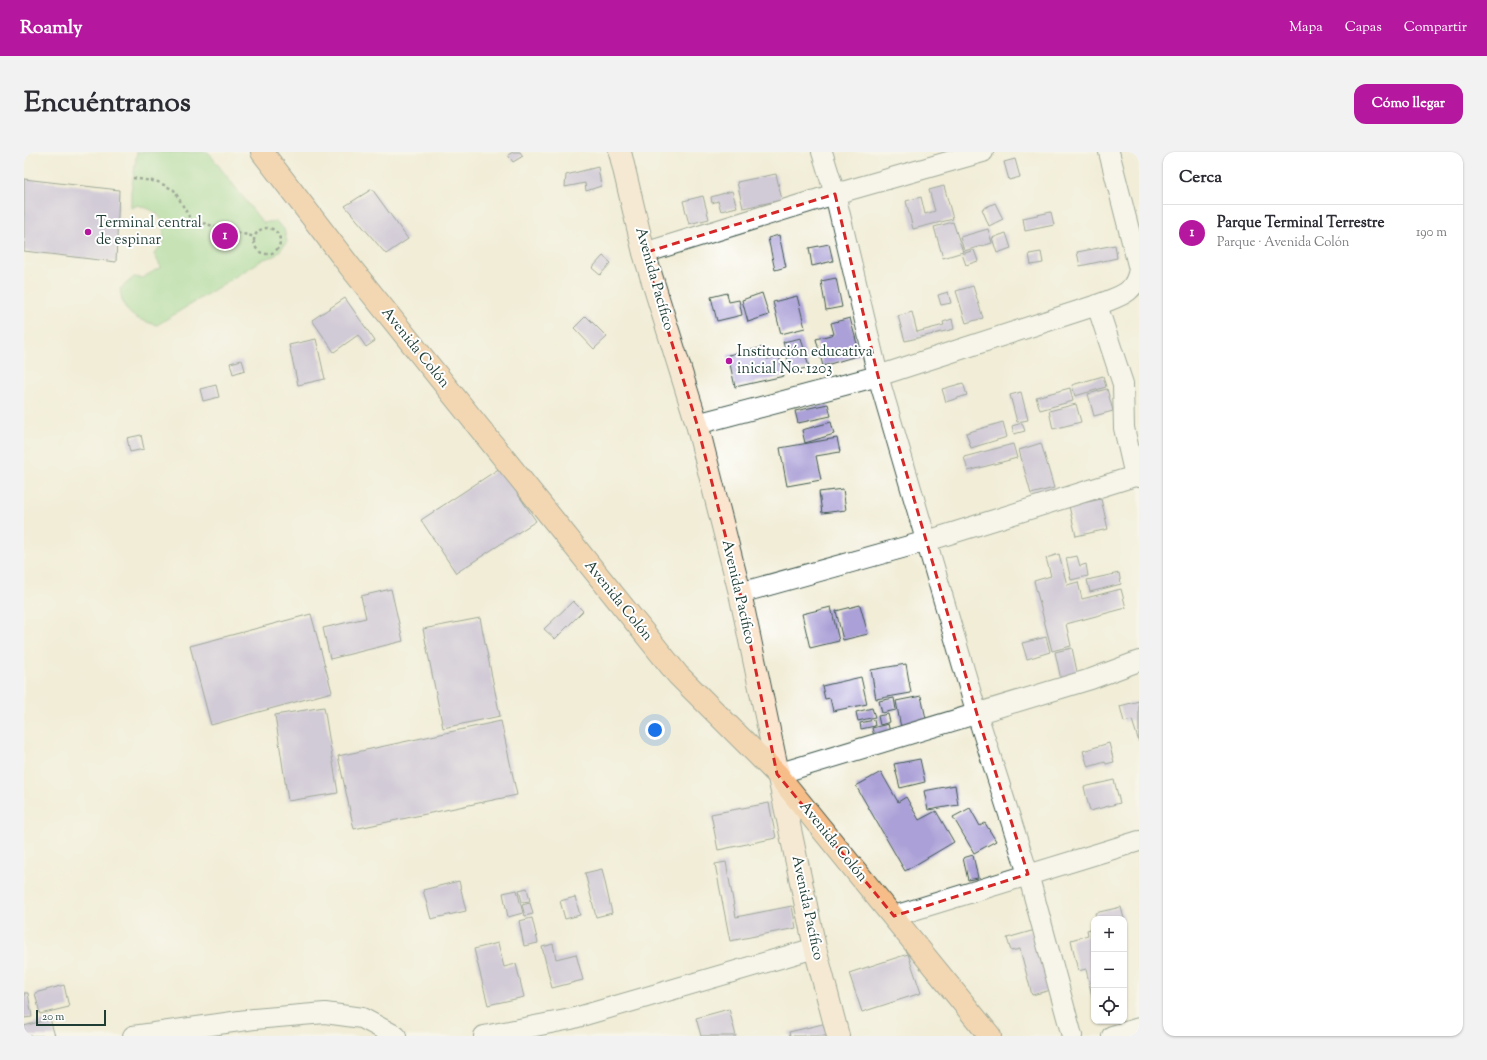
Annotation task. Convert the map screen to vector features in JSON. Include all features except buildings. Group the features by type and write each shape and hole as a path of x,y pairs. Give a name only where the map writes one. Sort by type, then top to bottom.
{"main road":[{"name":"Avenida Colón","path":"262,152 356,274 678,675 777,774 894,916 990,1036"}],"street":[{"name":"Avenida Pacífico","path":"620,152 644,253 697,424 740,593 777,774 815,948 838,1036"},
{"path":"822,152 835,194 878,376 977,714 1028,874 1072,1036"},
{"path":"644,253 835,194 983,152"},
{"path":"697,424 878,376 1097,305 1131,291 1137,281 1139,269 1109,152"},
{"path":"740,593 926,541 1137,476 1124,428 1123,384 1097,305"},
{"path":"777,774 1091,679 1139,661"},
{"path":"894,916 1139,841"},
{"path":"484,1036 573,1027 815,948"},
{"path":"133,1036 254,1019 326,1013 362,1018 396,1036"},
{"path":"1112,1036 1139,1028"}],"path":[{"path":"133,178 158,182 174,190 191,220 255,237"},
{"path":"269,229 273,230 279,237 279,245 272,253 264,254 257,249 254,242 255,237 260,231 269,229"}],"highlighted area":[{"path":"835,194 878,376 977,714 1028,874 894,916 777,774 740,593 697,424 644,253"}],"green space":[{"path":"137,152 208,152 263,223 275,221 284,229 287,242 275,256 264,259 157,325 136,318 127,310 120,289 134,277 142,278 161,267 154,254 164,242 163,227 160,217 152,211 138,205 131,208 131,192"}],"place":[{"name":"Terminal central de espinar","path":"88,232"},
{"name":"Parque Terminal Terrestre","path":"225,236"},
{"name":"Institución educativa inicial No. 1203","path":"729,361"}]}
